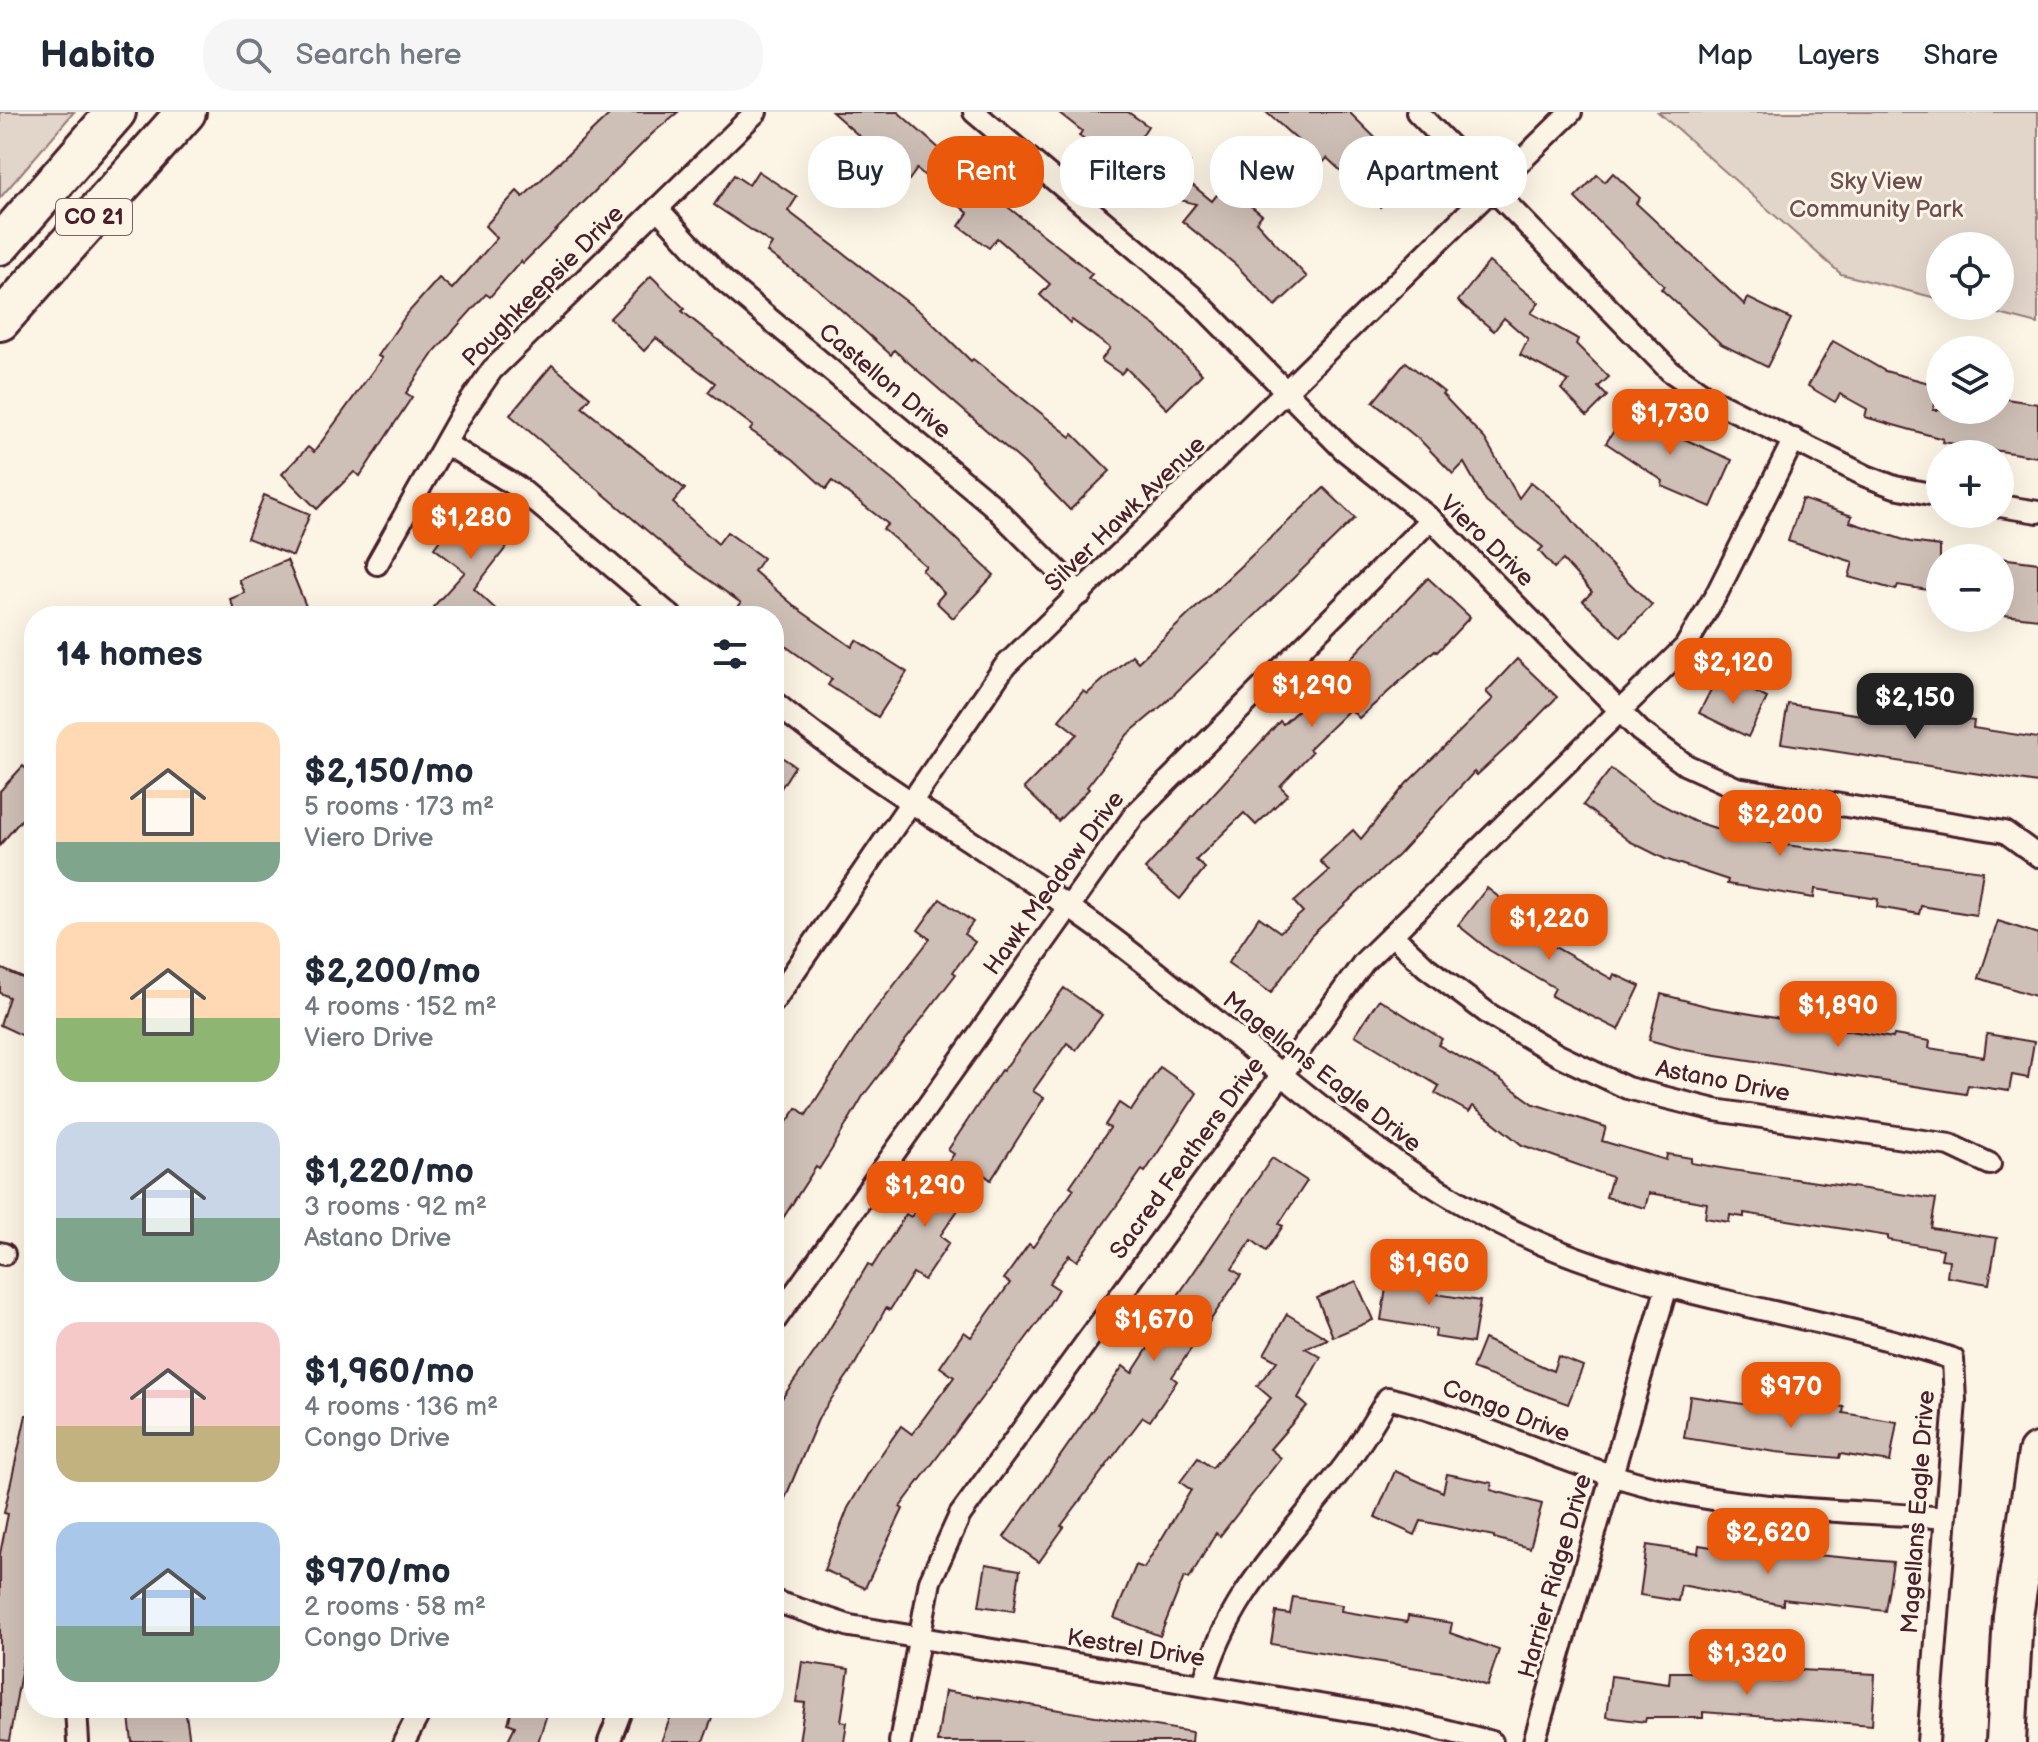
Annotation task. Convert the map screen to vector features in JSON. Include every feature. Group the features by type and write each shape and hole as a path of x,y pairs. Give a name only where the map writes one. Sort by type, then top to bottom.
{"highway":[{"name":"CO 21","path":"0,245 116,112"},
{"name":"CO 21","path":"0,321 186,112"},
{"path":"2006,1742 2013,1616 2038,1453"}],"street":[{"name":"Poughkeepsie Drive","path":"377,564 461,415 492,370 756,112"},
{"name":"Viero Drive","path":"974,112 1165,272 1344,450 1431,519 1620,713 1661,749 1710,779 1737,788 2005,832 2038,856"},
{"path":"1417,112 1441,136"},
{"name":"Silver Hawk Avenue","path":"1527,157 1571,112"},
{"name":"Castellon Drive","path":"657,208 724,281 991,504 1081,594"},
{"name":"Silver Hawk Avenue","path":"784,986 1005,666 1476,208"},
{"path":"1512,208 1670,371 1711,399 1794,439 1895,487 1926,493"},
{"name":"Sacred Feathers Drive","path":"900,1742 916,1638 937,1559 960,1515 1335,997 1392,935 1669,665 1699,626 1794,439"},
{"path":"446,444 518,487 659,606"},
{"path":"2014,508 2038,512"},
{"name":"Hawk Meadow Drive","path":"784,1308 1068,905 1151,795 1431,519"},
{"name":"Magellans Eagle Drive","path":"784,709 911,802 1068,905 1279,1075 1395,1163 1474,1210 1543,1244 1667,1286 1913,1346 1953,1359 1955,1401 1928,1742"},
{"name":"Astano Drive","path":"1392,935 1436,975 1490,1015 1558,1055 1627,1088 1715,1110 1950,1145 1990,1164"},
{"name":"Harrier Ridge Drive","path":"1534,1742 1667,1286"},
{"name":"Congo Drive","path":"1203,1685 1218,1637 1241,1595 1346,1464 1388,1398 1431,1409 1531,1450 1611,1475 1719,1500 1945,1518"},
{"name":"Kestrel Drive","path":"784,1604 850,1626 1397,1718 1492,1742"},
{"path":"77,1718 78,1742"},
{"path":"404,1742 417,1718"},
{"path":"609,1742 618,1718"}],"green space":[{"path":"0,112 74,112 0,198"},
{"name":"Sky View Community Park","path":"1658,112 2038,112 2038,324 2014,318 2014,232 1926,232 1926,295 1841,274"}],"building":[{"path":"612,112 678,112 653,133 523,263 521,261 490,297 486,294 434,352 406,393 412,397 360,476 354,472 317,509 282,474 308,447 314,452 382,358 378,356 406,315 439,278 452,289 497,238 485,226 517,191 523,197"},
{"path":"832,112 898,112 927,138 927,178 917,169 911,177 911,136 859,136"},
{"path":"1058,112 1128,112 1148,126 1142,136 1079,136 1082,131"},
{"path":"1266,112 1349,112 1373,136 1339,136 1339,169 1327,158 1323,163 1323,136 1293,136"},
{"path":"758,171 797,197 788,211 923,314 971,361 973,359 1071,437 1073,434 1110,471 1070,510 1024,463 894,350 891,355 817,288 767,252 772,244 714,205 734,175 749,185"},
{"path":"1613,173 1640,198 1636,203 1745,305 1748,298 1791,319 1767,367 1721,344 1661,289 1664,286 1575,198 1597,175 1605,182"},
{"path":"1194,186 1210,199 1210,208 1253,208 1262,215 1256,222 1307,277 1275,306 1236,265 1182,221 1196,204"},
{"path":"962,208 1009,208 1092,274 1088,278 1156,326 1202,374 1167,409 1126,368 1121,374 1101,360 1110,348 1072,320 1070,323 1040,295 1050,284 997,238 989,248 959,226 968,213"},
{"path":"1489,262 1539,303 1531,313 1578,339 1576,344 1609,377 1598,387 1607,396 1587,416 1561,389 1569,381 1520,355 1528,339 1504,318 1494,331 1458,301"},
{"path":"651,276 685,309 682,311 901,487 994,575 953,618 936,602 944,593 922,570 926,566 883,529 888,524 832,481 826,489 793,459 750,430 753,426 708,392 715,383 656,338 644,351 610,318"},
{"path":"1833,341 1885,371 1926,382 1926,424 2014,424 2014,400 2038,404 2038,457 2014,453 2014,440 1943,440 1865,417 1867,409 1840,394 1835,402 1808,386"},
{"path":"1406,362 1444,392 1442,394 1485,439 1519,498 1531,482 1561,506 1601,555 1652,605 1621,637 1583,601 1592,592 1563,560 1554,568 1539,551 1543,547 1486,502 1464,463 1453,474 1421,441 1373,402"},
{"path":"552,365 590,397 582,407 685,489 673,503 718,544 727,532 763,558 754,571 798,609 852,647 856,640 907,672 878,717 828,685 832,679 784,645 784,606 739,606 741,603 684,562 510,415"},
{"path":"1631,405 1682,438 1732,460 1711,507 1662,486 1663,481 1606,443"},
{"path":"1324,488 1355,518 1164,704 1128,734 1087,787 1089,789 1058,821 1024,788 1077,734 1059,720 1083,691 1087,694 1132,655 1138,662"},
{"path":"264,495 310,514 293,556 247,538"},
{"path":"1802,499 1852,516 1850,522 1910,542 1926,544 1926,590 1898,585 1896,590 1849,577 1853,562 1788,541"},
{"path":"469,501 515,536 474,589 492,606 434,606 465,572 434,548"},
{"path":"287,560 306,606 233,606 230,599 245,593 239,580"},
{"path":"2014,560 2038,563 2038,619 2014,616"},
{"path":"1428,578 1470,617 1437,652 1435,650 1359,718 1350,709 1309,749 1312,752 1280,786 1288,794 1256,825 1244,813 1196,860 1205,868 1180,899 1145,869 1280,721 1283,724 1320,690"},
{"path":"1517,659 1557,697 1477,775 1474,772 1398,855 1311,936 1271,993 1228,963 1259,917 1280,932 1303,912 1294,902 1329,871 1320,861 1353,830 1361,839 1406,784 1493,699 1486,692"},
{"path":"1719,674 1767,698 1748,737 1699,713"},
{"path":"1788,704 1882,718 1883,712 1930,720 1930,714 1974,721 1973,728 2038,738 2038,783 1781,743"},
{"path":"784,759 795,766 784,783"},
{"path":"23,766 24,823 21,820 0,845 0,791"},
{"path":"1611,769 1649,798 1693,821 1728,832 1726,837 1983,871 1976,915 1921,906 1919,914 1877,907 1878,899 1815,889 1814,898 1727,884 1728,880 1665,859 1629,841 1583,805"},
{"path":"1487,888 1522,915 1514,924 1612,979 1614,974 1640,986 1619,1030 1551,996 1555,988 1489,950 1458,925"},
{"path":"940,899 973,922 964,934 975,942 953,972 956,974 863,1096 819,1169 816,1167 784,1217 784,1126 797,1108 806,1115 867,1020 930,939 918,930"},
{"path":"1998,921 2038,934 2038,997 1979,978"},
{"path":"0,968 24,979 24,1036 0,1025 9,997 0,993"},
{"path":"1064,988 1102,1015 1076,1050 1067,1043 1033,1091 1044,1098 991,1180 983,1174 940,1236 949,1243 924,1280 913,1273 890,1310 886,1308 854,1366 819,1417 784,1501 784,1395 823,1340 868,1264 872,1267 906,1214 911,1217 954,1154 948,1150"},
{"path":"1661,994 1710,1007 1893,1038 1894,1035 1930,1041 1929,1048 1984,1057 1987,1034 2034,1042 2028,1078 2012,1075 2009,1091 1968,1085 1966,1094 1685,1050 1649,1040"},
{"path":"1379,999 1442,1039 1438,1045 1498,1078 1534,1104 1606,1127 1602,1141 1666,1160 1667,1154 1691,1158 1691,1163 1732,1170 1936,1199 1931,1228 1997,1238 1989,1284 1947,1277 1949,1260 1941,1259 1943,1249 1888,1240 1888,1236 1744,1213 1744,1217 1730,1215 1729,1222 1705,1218 1707,1203 1649,1193 1645,1208 1606,1197 1612,1177 1522,1145 1473,1106 1469,1112 1435,1093 1439,1086 1355,1035"},
{"path":"1160,1067 1197,1093 1145,1172 1142,1170 1077,1261 1069,1255 1049,1283 1058,1289 1039,1321 900,1507 903,1509 865,1588 824,1570 848,1508 871,1469 901,1426 912,1434 954,1377 940,1367 964,1332 971,1337 1010,1283 1004,1279 1029,1244 1033,1247 1074,1189 1070,1186 1110,1128 1105,1125 1119,1103 1131,1111"},
{"path":"1272,1158 1307,1181 1279,1224 1283,1226 1266,1251 1252,1240 1232,1269 1241,1275 1172,1377 1177,1381 1150,1421 1143,1417 1061,1526 1064,1527 1039,1562 1004,1537 1123,1366 1132,1373 1152,1342 1148,1339"},
{"path":"1389,1269 1433,1276 1430,1293 1480,1301 1473,1343 1435,1337 1436,1329 1381,1320"},
{"path":"1356,1281 1373,1320 1333,1337 1317,1298"},
{"path":"1287,1314 1328,1339 1305,1348 1321,1357 1298,1398 1307,1406 1270,1449 1281,1458 1220,1536 1216,1533 1189,1579 1184,1577 1160,1636 1114,1618 1136,1565 1144,1568 1191,1490 1180,1482 1198,1458 1212,1468 1271,1398 1257,1386 1277,1361 1264,1354"},
{"path":"1484,1339 1553,1371 1558,1356 1583,1366 1568,1404 1472,1369"},
{"path":"1690,1396 1802,1413 1803,1403 1844,1407 1843,1413 1897,1422 1890,1462 1840,1454 1839,1458 1776,1452 1684,1438"},
{"path":"24,1424 24,1655 9,1741 0,1740 0,1554 8,1514 4,1513"},
{"path":"1395,1471 1443,1492 1447,1474 1492,1483 1491,1490 1542,1504 1530,1548 1494,1536 1421,1521 1415,1535 1375,1517"},
{"path":"1647,1545 1698,1553 1699,1545 1748,1553 1749,1549 1893,1562 1885,1611 1783,1599 1783,1605 1681,1585 1678,1601 1640,1595"},
{"path":"986,1564 1020,1570 1014,1611 979,1606"},
{"path":"1293,1597 1342,1605 1341,1611 1407,1622 1408,1616 1452,1623 1450,1633 1499,1650 1487,1686 1448,1673 1271,1644 1276,1612 1290,1614"},
{"path":"802,1662 849,1669 841,1721 847,1722 844,1742 799,1742 805,1703 796,1702"},
{"path":"1781,1669 1875,1674 1872,1725 1703,1712 1703,1718 1646,1718 1645,1722 1606,1717 1611,1676 1669,1684 1670,1672 1712,1672 1712,1677 1780,1682"},
{"path":"945,1691 1192,1732 1191,1742 937,1742"},
{"path":"129,1718 186,1718 190,1742 132,1742"},
{"path":"510,1718 546,1718 538,1742 507,1742 515,1726 508,1723"},
{"path":"670,1718 712,1718 703,1742 661,1742"}]}
